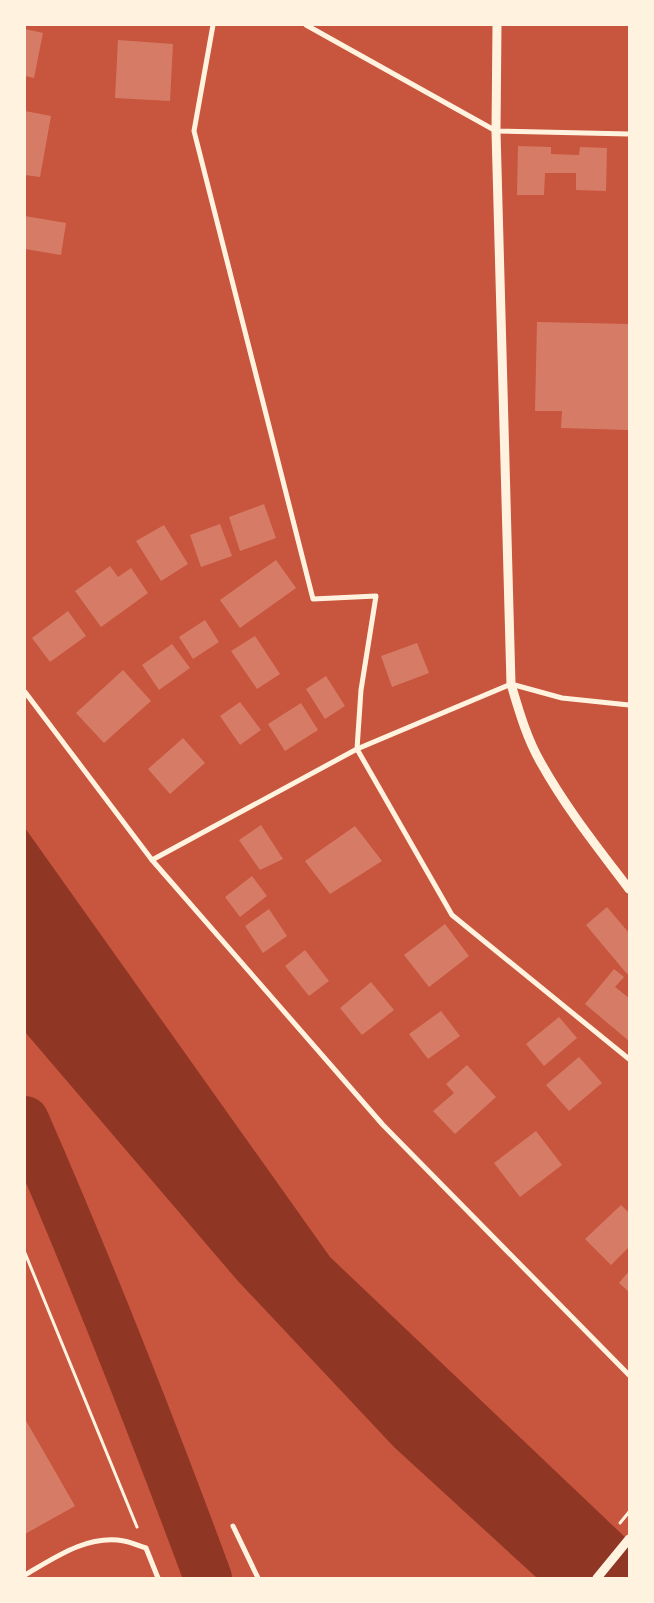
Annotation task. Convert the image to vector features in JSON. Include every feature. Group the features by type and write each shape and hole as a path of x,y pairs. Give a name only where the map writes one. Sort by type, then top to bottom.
{"street":[{"path":"213,25 194,131 313,599 376,596 361,690 357,749 452,915 629,1059"},
{"path":"306,25 496,131 629,134"},
{"path":"497,25 496,131 510,684 520,715 540,762 583,829 629,889"},
{"path":"152,860 357,749 510,684 562,698 629,705"},
{"path":"25,692 152,860 383,1125 629,1375"},
{"path":"233,1526 258,1578"},
{"path":"597,1578 629,1539"},
{"path":"25,1575 64,1552 90,1542 124,1541 146,1548 158,1578"}],"path":[{"path":"25,1253 146,1548"}],"shaded area":[{"path":"25,828 330,1257 629,1541 629,1578 537,1578 394,1447 237,1280 25,1032"}],"building":[{"path":"25,29 43,33 34,78 25,76"},
{"path":"118,40 173,44 170,101 115,98"},
{"path":"25,111 51,116 40,177 25,175"},
{"path":"518,146 551,147 551,154 579,155 580,147 607,148 606,191 576,190 576,173 545,173 544,195 517,195"},
{"path":"25,216 66,223 61,255 25,249"},
{"path":"537,322 629,324 629,430 561,428 562,411 535,411"},
{"path":"264,504 276,538 240,551 229,517"},
{"path":"220,524 232,556 201,567 190,535"},
{"path":"164,525 188,564 161,581 136,541"},
{"path":"276,560 296,588 240,628 220,600"},
{"path":"110,566 118,577 131,568 148,593 101,627 75,591"},
{"path":"68,611 86,636 50,662 32,638"},
{"path":"205,620 219,642 193,659 179,637"},
{"path":"255,636 280,674 257,689 231,651"},
{"path":"417,643 429,673 392,687 381,656"},
{"path":"172,644 190,668 159,690 142,665"},
{"path":"123,670 151,701 104,743 76,713"},
{"path":"326,676 345,706 325,719 306,689"},
{"path":"240,702 261,730 240,745 220,716"},
{"path":"301,703 318,730 285,751 268,724"},
{"path":"183,738 205,763 170,794 148,769"},
{"path":"261,825 283,859 260,870 239,840"},
{"path":"355,826 382,861 330,894 305,861"},
{"path":"252,876 267,896 240,917 225,897"},
{"path":"607,907 629,933 629,973 627,974 586,925"},
{"path":"269,909 287,936 263,953 245,926"},
{"path":"445,924 469,956 429,987 404,955"},
{"path":"305,950 329,981 309,996 285,966"},
{"path":"614,969 624,977 615,987 629,998 629,1041 585,1004"},
{"path":"371,982 394,1010 362,1035 340,1008"},
{"path":"441,1011 460,1036 428,1059 409,1034"},
{"path":"559,1017 577,1038 544,1066 526,1044"},
{"path":"579,1057 602,1083 569,1111 546,1085"},
{"path":"467,1065 496,1097 455,1134 433,1111 454,1093 446,1084"},
{"path":"536,1131 562,1165 520,1197 494,1163"},
{"path":"621,1205 629,1213 629,1247 611,1265 585,1239"},
{"path":"629,1271 629,1292 619,1283"},
{"path":"25,1419 75,1506 25,1534"}],"waterway":[{"path":"25,1120 120,1348 208,1578"}]}
